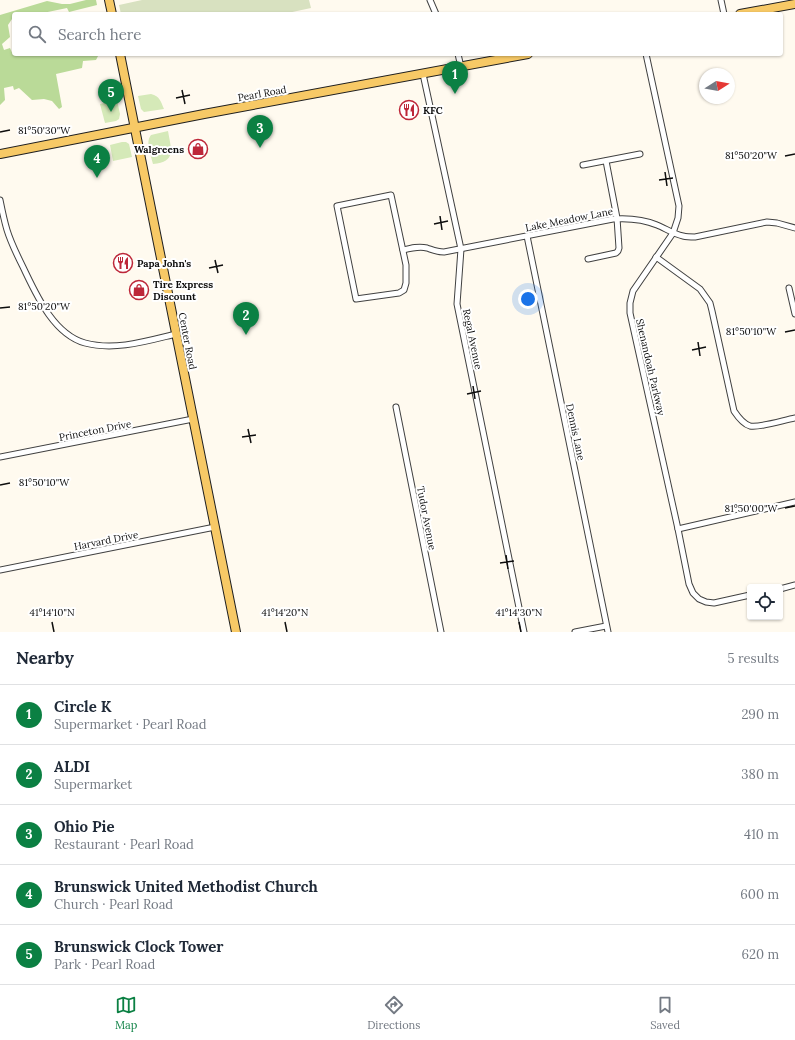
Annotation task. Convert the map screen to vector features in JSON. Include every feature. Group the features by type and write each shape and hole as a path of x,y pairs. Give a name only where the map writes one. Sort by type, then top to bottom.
{"main road":[{"path":"109,0 112,12"},
{"path":"751,12 795,4"},
{"name":"Center Road","path":"120,56 236,632"},
{"name":"Pearl Road","path":"0,154 210,113 518,56"}],"street":[{"path":"430,0 435,12"},
{"path":"721,0 724,12"},
{"path":"459,56 462,67"},
{"name":"Shenandoah Parkway","path":"646,56 679,206 678,218 673,233 633,291 630,303 630,314 689,584 693,593 699,599 706,602 714,603 747,596"},
{"name":"Regal Avenue","path":"423,74 461,249 457,304 524,632"},
{"path":"583,165 640,154"},
{"path":"588,259 616,253 618,251 619,244 617,218 606,161"},
{"path":"391,194 403,250 406,265 406,283 404,290 399,293 356,299 337,206 391,194"},
{"path":"0,200 7,231 29,280 50,316 70,336 84,342 110,345 137,343 176,334"},
{"name":"Lake Meadow Lane","path":"403,250 414,247 422,247 438,252 444,252 617,218 636,219 657,225 673,233 695,237 768,222 795,228"},
{"name":"Dennis Lane","path":"527,236 608,632"},
{"path":"656,257 700,289 710,303 734,411 742,422 750,426 760,426 795,418"},
{"path":"789,288 795,314"},
{"name":"Tudor Avenue","path":"396,407 440,632"},
{"name":"Princeton Drive","path":"0,457 193,419"},
{"path":"678,529 795,502"},
{"name":"Harvard Drive","path":"0,570 215,527"},
{"path":"783,587 795,585"},
{"path":"575,632 606,626"}],"green space":[{"path":"86,0 96,0 97,5 69,12 67,8 48,12 12,12 12,19 8,25 10,37 2,44 4,50 10,48 12,56 98,56 96,60 83,61 82,68 56,74 62,107 59,109 52,101 44,99 32,100 19,88 14,90 13,86 4,88 5,100 0,105 0,15 47,1 70,4"},
{"path":"142,0 309,0 311,8 292,12 121,12 119,5"},
{"path":"151,94 158,98 164,109 144,112 141,109 138,96"},
{"path":"117,100 120,114 119,119 105,123 100,104"},
{"path":"168,131 171,154 166,161 153,164 149,149 149,138 151,135"},
{"path":"122,142 129,144 132,157 113,161 110,145"}],"place":[{"name":"Circle K","path":"455,94"},
{"name":"KFC","path":"409,110"},
{"name":"Brunswick Clock Tower","path":"111,112"},
{"name":"Ohio Pie","path":"260,148"},
{"name":"Walgreens","path":"198,149"},
{"name":"Brunswick United Methodist Church","path":"97,178"},
{"name":"Papa John's","path":"123,263"},
{"name":"Tire Express Discount","path":"139,290"},
{"name":"ALDI","path":"246,335"}]}
